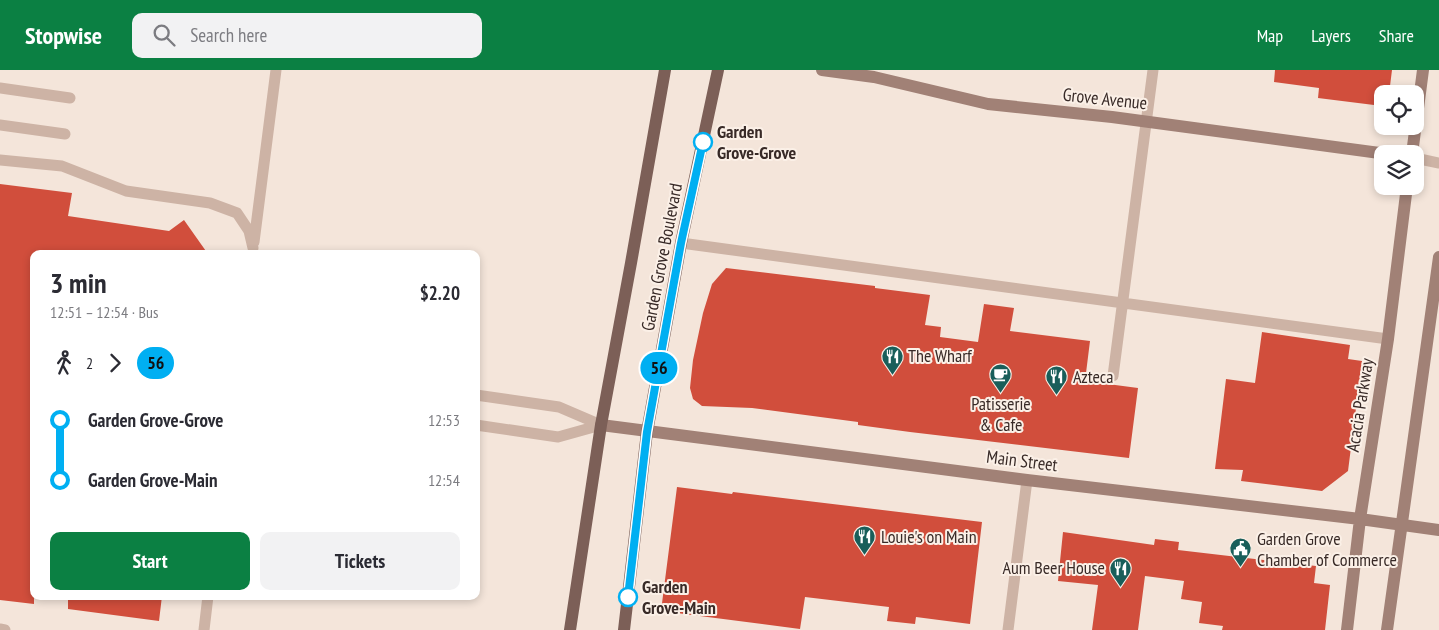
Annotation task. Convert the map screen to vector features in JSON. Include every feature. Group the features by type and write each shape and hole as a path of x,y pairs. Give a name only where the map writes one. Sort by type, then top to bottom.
{"main road":[{"name":"Garden Grove Boulevard","path":"570,630 601,425 665,70"},
{"name":"Garden Grove Boulevard","path":"624,630 647,432 681,243 718,70"}],"street":[{"name":"Grove Avenue","path":"822,70 874,77 988,104 1147,121 1374,152"},
{"path":"1413,145 1423,70"},
{"name":"Acacia Parkway","path":"1347,630 1360,519 1388,338 1407,195"},
{"path":"1387,630 1435,314 1439,257"},
{"name":"Main Street","path":"601,425 1027,480 1439,530"}],"lane":[{"path":"253,250 276,70"},
{"path":"1113,376 1153,70"},
{"path":"0,88 70,98"},
{"path":"0,125 65,134"},
{"path":"0,160 62,166 126,191 210,203 236,213 249,230 253,250"},
{"path":"1424,160 1439,163"},
{"path":"681,243 1388,338"},
{"path":"480,396 559,406 601,425"},
{"path":"480,426 558,437 601,425"},
{"path":"1008,630 1027,480"},
{"path":"204,630 208,600"},
{"path":"0,629 5,630"}],"building":[{"path":"1275,70 1392,70 1390,85 1374,85 1374,105 1318,98 1319,88 1274,82"},
{"path":"0,184 72,193 68,216 169,231 184,220 205,250 30,250 30,600 34,600 34,604 0,600"},
{"path":"726,268 875,286 875,288 930,295 925,325 941,327 940,337 978,342 984,304 1014,308 1010,331 1090,341 1085,381 1138,388 1129,458 910,432 858,425 858,422 752,408 702,406 693,399 690,388 693,360 703,313 712,284"},
{"path":"1262,332 1350,345 1348,359 1362,361 1348,471 1322,491 1241,481 1243,470 1215,469 1226,379 1255,383"},
{"path":"677,487 982,522 970,624 916,617 915,624 887,621 889,607 805,597 800,629 661,611"},
{"path":"1063,532 1154,545 1155,539 1179,542 1178,550 1316,566 1314,583 1330,585 1325,630 1222,630 1223,626 1199,623 1202,602 1181,599 1184,581 1145,576 1138,630 1092,630 1098,585 1058,581"},
{"path":"68,600 162,600 159,621 68,609"}],"bus line":[{"name":"56","path":"628,597 647,432 681,243 703,142"}],"place":[{"name":"Garden Grove-Grove","path":"703,142"},
{"name":"The Wharf","path":"892,375"},
{"name":"Patisserie & Cafe","path":"1001,393"},
{"name":"Azteca","path":"1057,396"},
{"name":"Louie's on Main","path":"865,556"},
{"name":"Garden Grove Chamber of Commerce","path":"1241,568"},
{"name":"Aum Beer House","path":"1121,587"},
{"name":"Garden Grove-Main","path":"628,597"}]}
